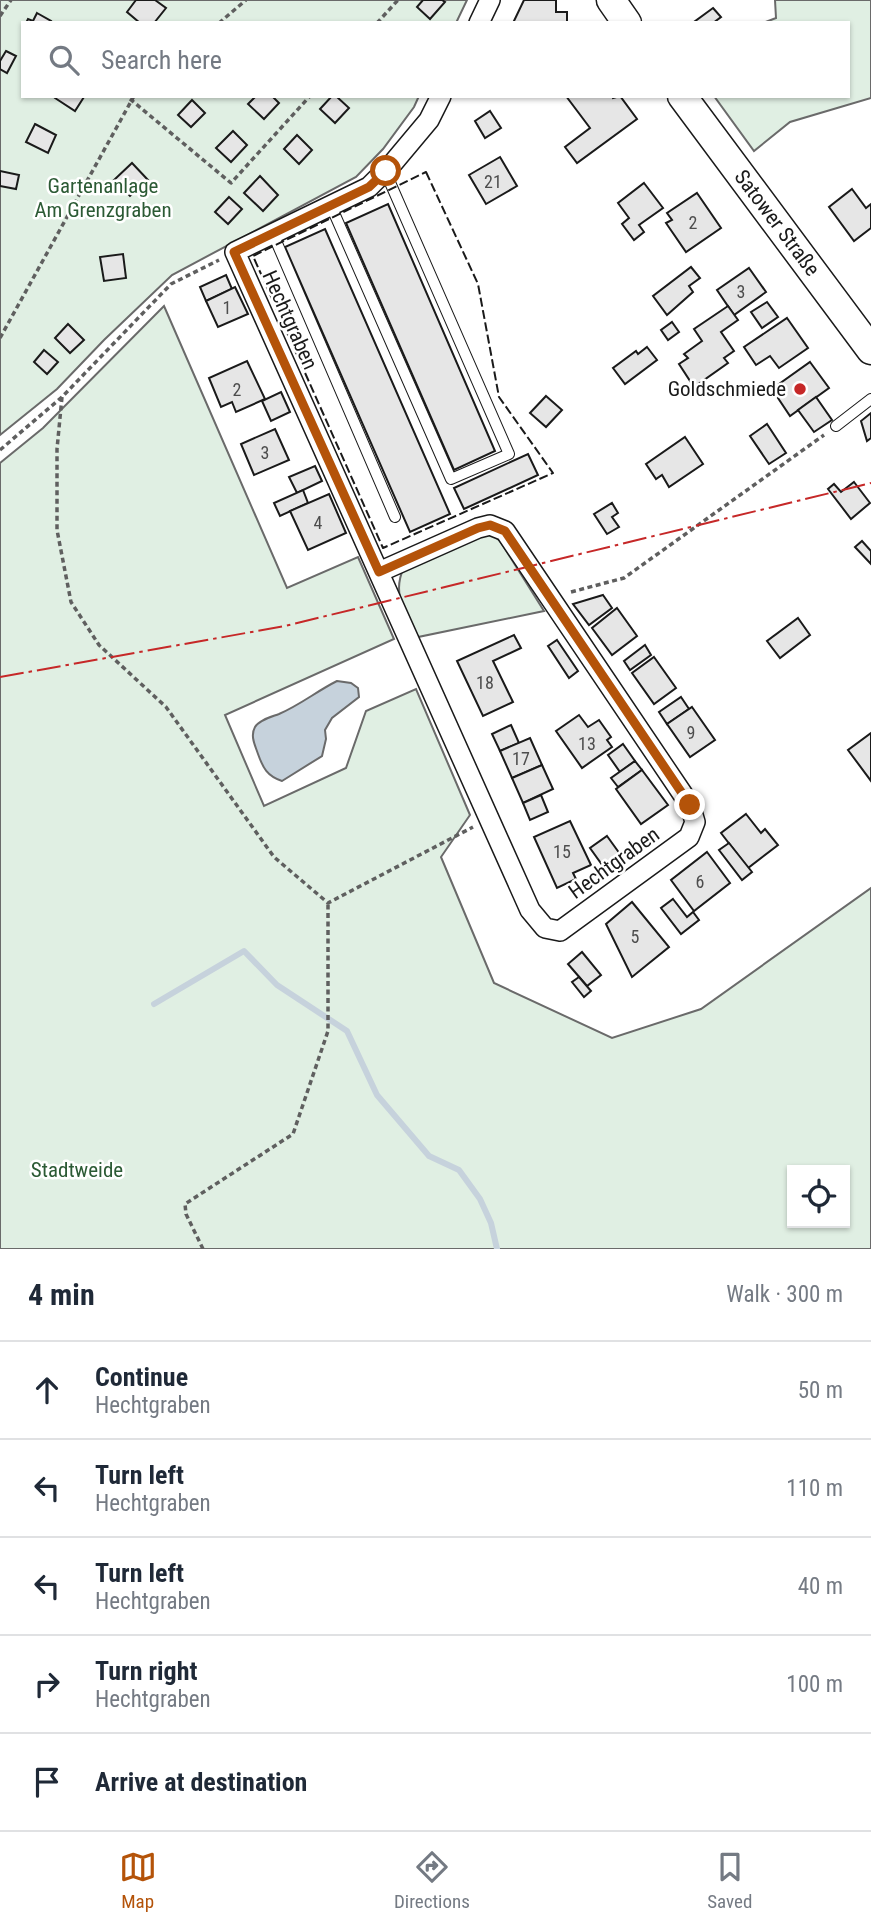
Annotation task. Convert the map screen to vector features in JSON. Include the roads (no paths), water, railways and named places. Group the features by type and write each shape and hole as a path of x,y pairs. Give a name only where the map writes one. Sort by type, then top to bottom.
{"main road":[{"path":"611,0 627,21"},
{"name":"Satower Straße","path":"683,98 871,350"}],"street":[{"path":"480,21 491,0"},
{"path":"273,234 369,187 429,120 441,98"},
{"name":"Hechtgraben","path":"273,234 234,252 530,910 545,928 560,931 689,837 695,822 690,805 505,531 490,525 478,528 379,572"}],"lane":[{"path":"331,205 451,479 509,454 386,171"},
{"path":"273,234 395,517"},
{"path":"836,426 871,399"}],"waterway":[{"path":"154,1004 244,951 277,985 347,1031 377,1095 429,1156 459,1170 480,1199 491,1223 497,1249"}],"place":[{"name":"Goldschmiede","path":"800,389"}],"park label":[{"name":"Gartenanlage Am Grenzgraben","path":"103,198"},
{"name":"Stadtweide","path":"77,1170"}]}
